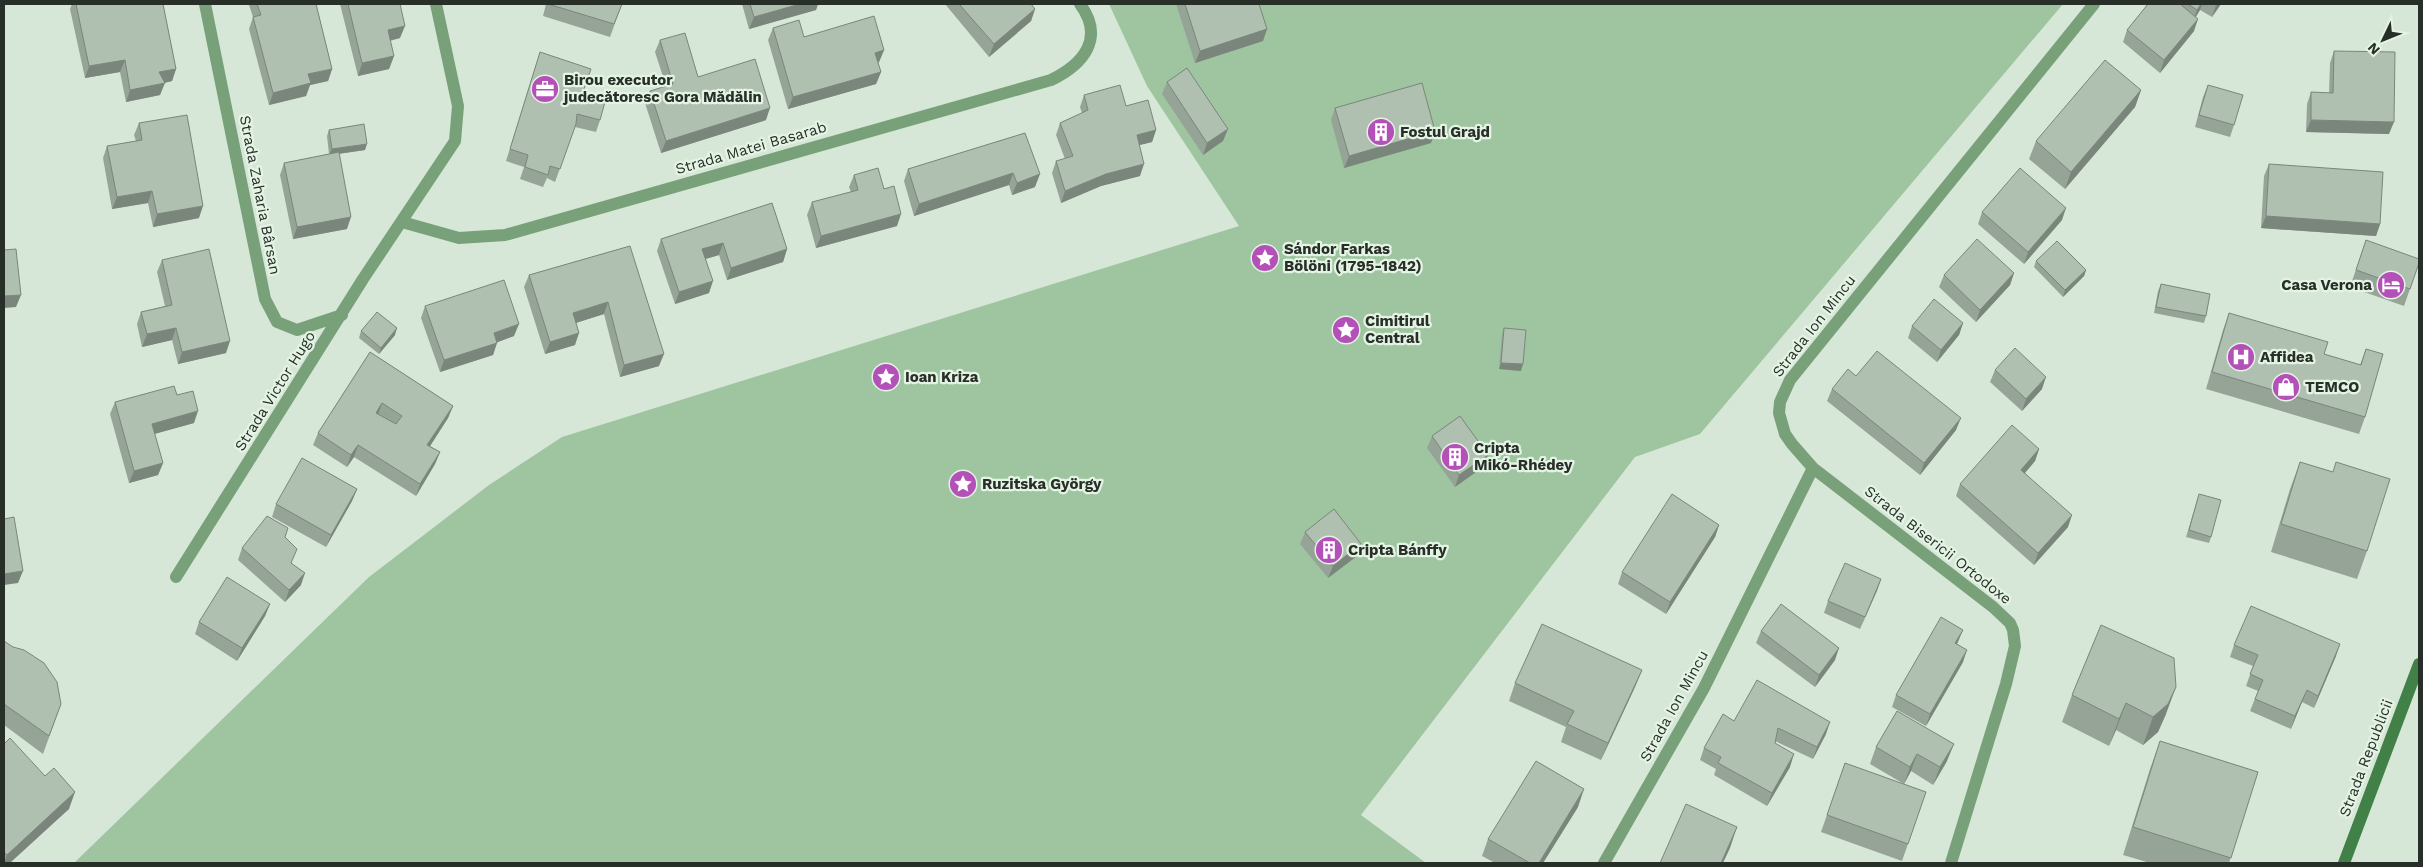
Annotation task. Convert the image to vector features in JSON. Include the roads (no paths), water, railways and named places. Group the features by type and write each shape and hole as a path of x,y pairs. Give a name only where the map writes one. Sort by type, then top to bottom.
{"street":[{"name":"Strada Zaharia Bârsan","path":"205,4 265,299 277,322 297,330 342,315"},
{"name":"Strada Victor Hugo","path":"176,577 455,141 458,106 436,4"},
{"name":"Strada Matei Basarab","path":"402,222 459,238 505,235 1051,80 1068,72 1082,59 1090,41 1088,14 1080,4"},
{"name":"Strada Ion Mincu","path":"1604,863 1704,688 1813,468 1785,434 1780,424 1780,402 1790,380 2094,4"},
{"name":"Strada Bisericii Ortodoxe","path":"1813,468 1993,607 2013,630 2015,646 2006,684 1952,863"},
{"name":"Strada Republicii","path":"2344,863 2419,664"}],"place":[{"name":"Birou executor judecătoresc Gora Mădălin","path":"545,89"},
{"name":"Fostul Grajd","path":"1381,132"},
{"name":"Sándor Farkas Bölöni (1795-1842)","path":"1265,258"},
{"name":"Casa Verona","path":"2391,285"},
{"name":"Cimitirul Central","path":"1346,330"},
{"name":"Affidea","path":"2241,357"},
{"name":"Ioan Kriza","path":"886,377"},
{"name":"TEMCO","path":"2286,387"},
{"name":"Cripta Mikó-Rhédey","path":"1455,457"},
{"name":"Ruzitska György","path":"963,484"},
{"name":"Cripta Bánffy","path":"1329,550"}]}
